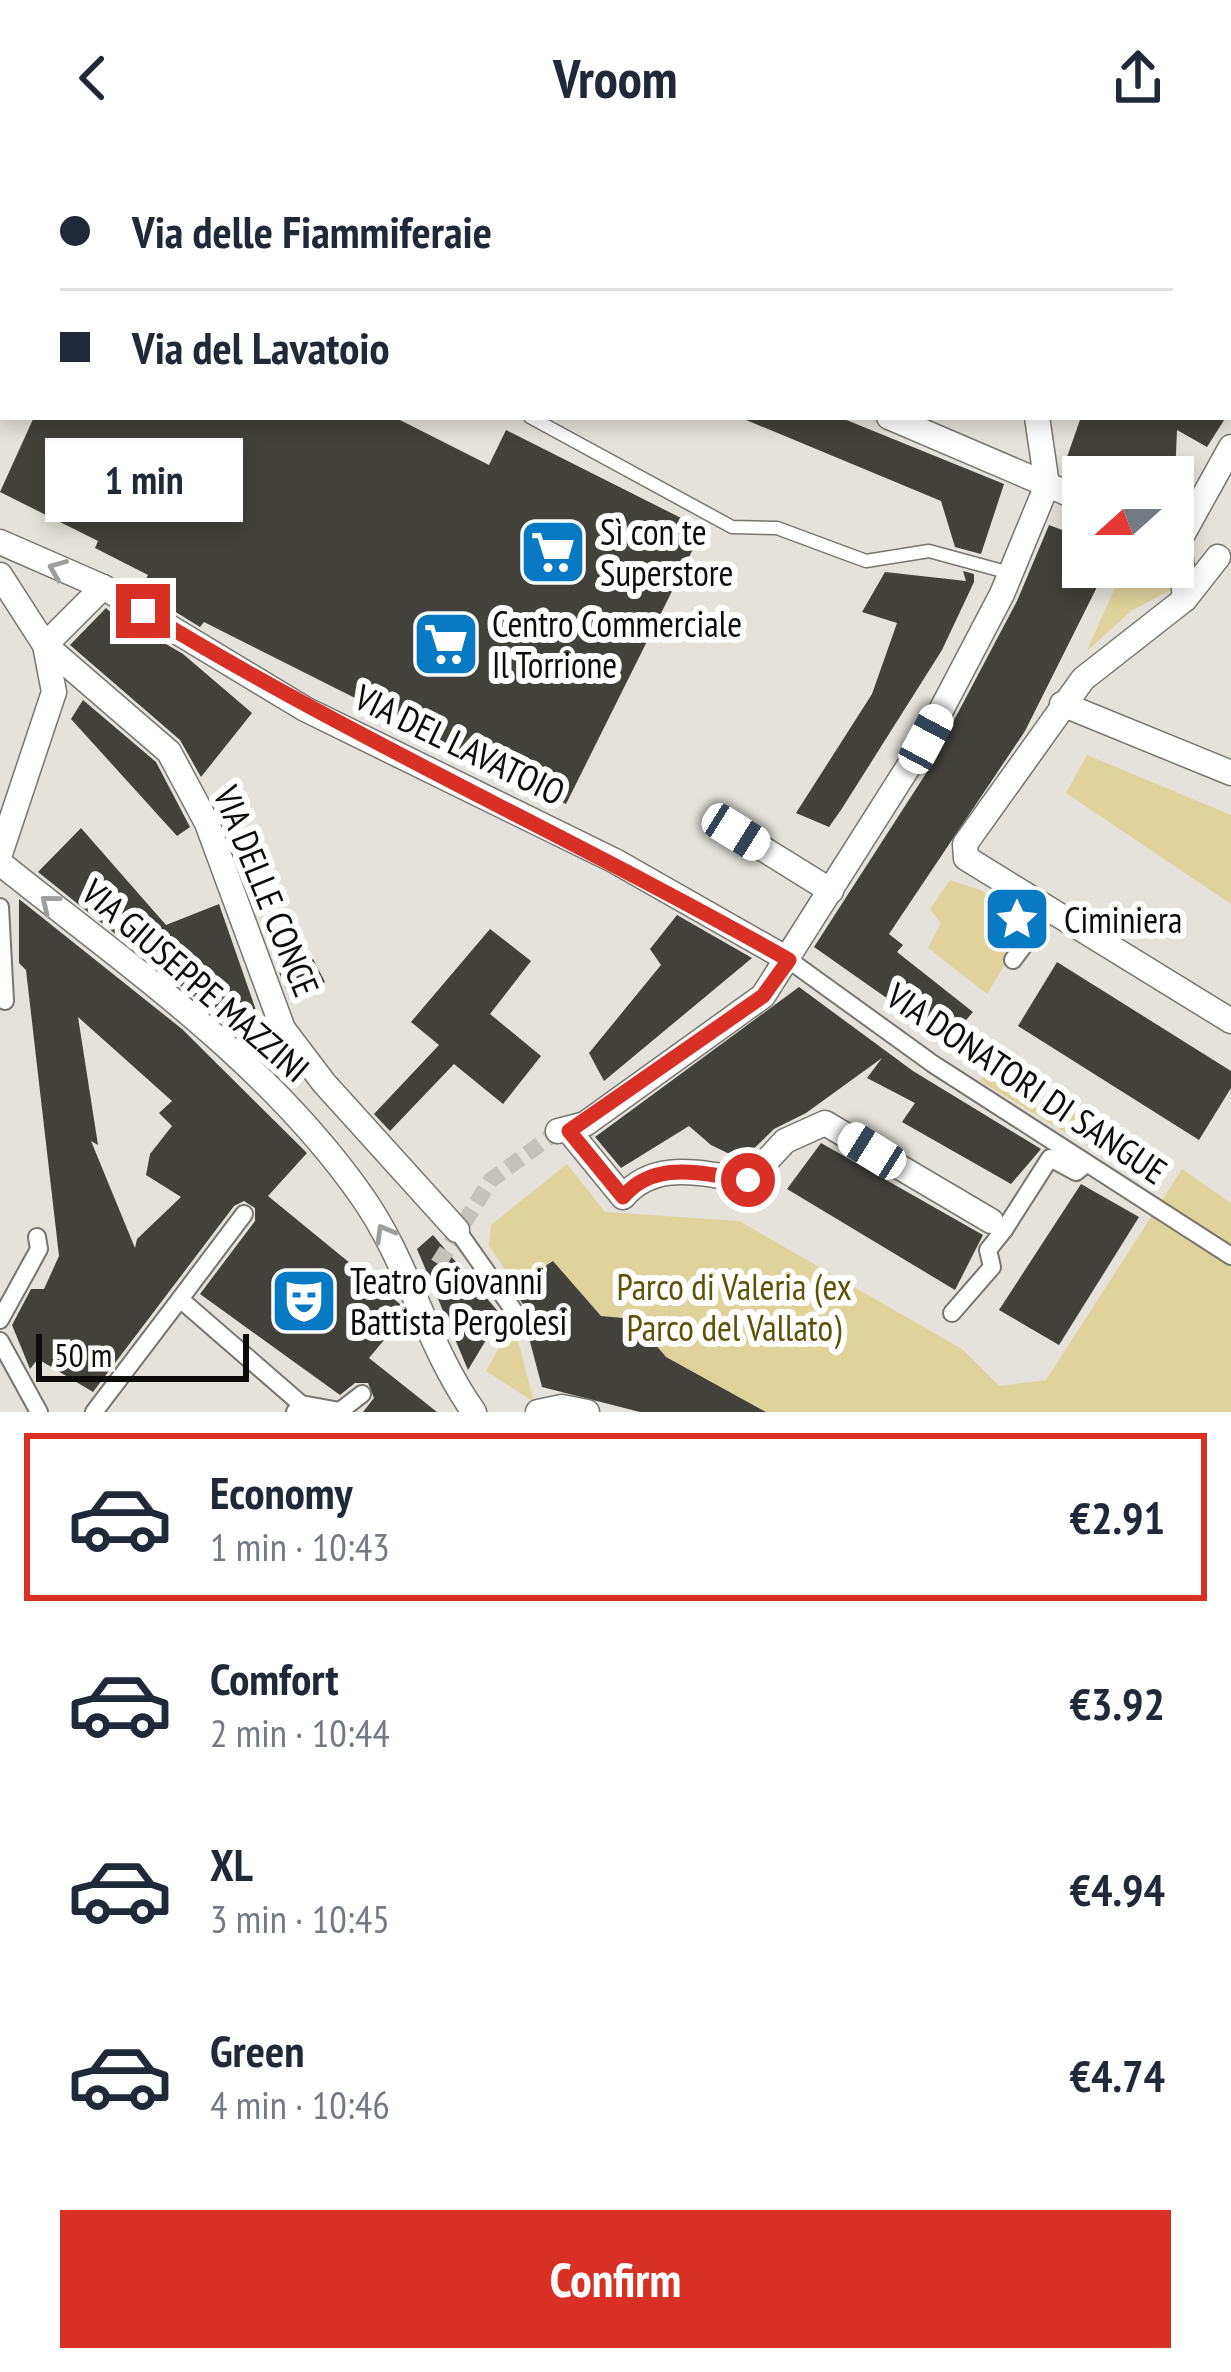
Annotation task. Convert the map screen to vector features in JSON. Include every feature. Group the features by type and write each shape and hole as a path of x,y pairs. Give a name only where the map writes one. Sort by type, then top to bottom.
{"street":[{"path":"897,420 1062,491"},
{"path":"998,1225 825,1123 785,1141 748,1180 665,1170 634,1185 623,1197 564,1131 763,996 789,960 926,739 1011,574 1047,484 1037,420"},
{"path":"1194,508 1230,446"},
{"name":"VIA DEL LAVATOIO","path":"0,542 103,587 305,709 615,861 789,960"},
{"path":"1194,547 1224,560 1185,599 1100,664 1062,704 965,844 966,857 975,868 1231,1021"},
{"name":"VIA GIUSEPPE MAZZINI","path":"0,575 45,645 54,692 0,859 271,1085 361,1195 391,1242 436,1349 474,1412"},
{"path":"45,645 103,587"},
{"path":"1183,588 1185,599"},
{"name":"VIA DELLE CONCE","path":"45,645 169,752 207,823 283,1029 324,1083 458,1230"},
{"path":"1062,704 1231,772"},
{"path":"736,832 831,892"},
{"path":"0,907 5,1001"},
{"path":"1013,959 1049,911"},
{"name":"VIA DONATORI DI SANGUE","path":"789,960 1084,1165 1231,1256"},
{"path":"952,1313 992,1267 988,1250 998,1225 1050,1158 1076,1172 1084,1165"},
{"path":"94,1412 244,1214"},
{"path":"458,1230 514,1310"},
{"path":"1,1312 39,1249 37,1237"},
{"path":"180,1300 298,1408 340,1411 362,1394"},
{"path":"0,1342 39,1412"},
{"path":"539,1411 562,1407 587,1412"}],"lane":[{"path":"536,420 732,527 777,528 866,561 928,550 1011,574"}],"green space":[{"path":"1115,588 1174,588 1131,611 1087,651"},
{"path":"1087,755 1231,815 1231,904 1066,793"},
{"path":"950,880 980,890 1030,923 987,994 928,948 941,923 930,909"},
{"path":"992,1060 1154,1156 1138,1176 980,1081"},
{"name":"Parco di Valeria (ex Parco del Vallato)","path":"567,1164 605,1212 739,1221 962,1349 999,1386 1046,1380 1182,1169 1231,1203 1231,1412 766,1412 666,1357 633,1319 601,1316 553,1262 515,1285 489,1245 491,1225"},
{"path":"513,1322 534,1402 486,1371"}],"building":[{"name":"Centro Commerciale Il Torrione","path":"33,420 400,420 489,465 506,430 703,529 566,804 204,622 200,627 140,590 148,575 95,548 98,541 0,492"},
{"path":"746,420 846,420 1004,484 981,554 955,547 941,501"},
{"path":"1080,420 1224,420 1207,447 1177,430 1176,456 1067,456"},
{"path":"1049,525 1062,530 1062,588 1096,588 1025,731 889,934 903,945 897,952 973,1012 948,1041 814,947 925,775 1017,601"},
{"path":"963,571 974,574 974,582 942,650 841,810 829,827 796,813 872,694 897,623 862,612 885,572 966,581"},
{"path":"106,608 124,624 125,620 183,654 252,713 201,777 180,740 70,645"},
{"path":"83,700 156,762 190,827 177,836 71,719"},
{"path":"81,828 166,925 219,904 258,1016 280,1053 269,1064 203,1004 38,872"},
{"path":"19,899 182,1029 307,1153 268,1196 400,1304 405,1315 369,1358 437,1412 363,1412 374,1398 368,1383 355,1383 340,1395 200,1294 255,1221 255,1208 244,1201 234,1206 93,1392 38,1359 30,1369 12,1325 31,1289 44,1289 59,1256 26,970 19,963","holes":["78,1017 172,1101 159,1113 172,1126 150,1154 146,1175 181,1197 137,1239 135,1248 91,1141 98,1145"]},
{"path":"677,915 752,958 604,1081 589,1053 661,965 650,949"},
{"path":"490,929 531,961 490,1014 541,1056 503,1104 454,1064 390,1131 374,1114 439,1045 411,1022"},
{"path":"311,955 325,982 290,1000 279,972"},
{"path":"1057,962 1231,1071 1231,1088 1199,1140 1018,1026"},
{"path":"799,987 913,1071 1041,1149 1011,1184 902,1122 915,1103 867,1078 882,1058 806,1113 774,1129 742,1160 711,1145 689,1126 621,1168 595,1137"},
{"path":"821,1143 983,1235 955,1290 787,1189"},
{"path":"1081,1184 1139,1217 1059,1345 999,1310"},
{"path":"433,1235 501,1315 468,1370 417,1249"},
{"path":"553,1261 601,1316 634,1319 666,1357 766,1412 640,1412 542,1387 524,1319 526,1309 512,1287"}],"tunnel":[{"path":"438,1264 491,1180 558,1131"}],"place":[{"name":"Sì con te Superstore","path":"553,552"},
{"name":"Centro Commerciale Il Torrione","path":"446,644"},
{"name":"Ciminiera","path":"1017,919"},
{"name":"Teatro Giovanni Battista Pergolesi","path":"304,1301"}],"route":[{"path":"143,611 305,709 615,861 789,960 763,996 569,1131 623,1197 634,1185 665,1170 748,1180"}]}
